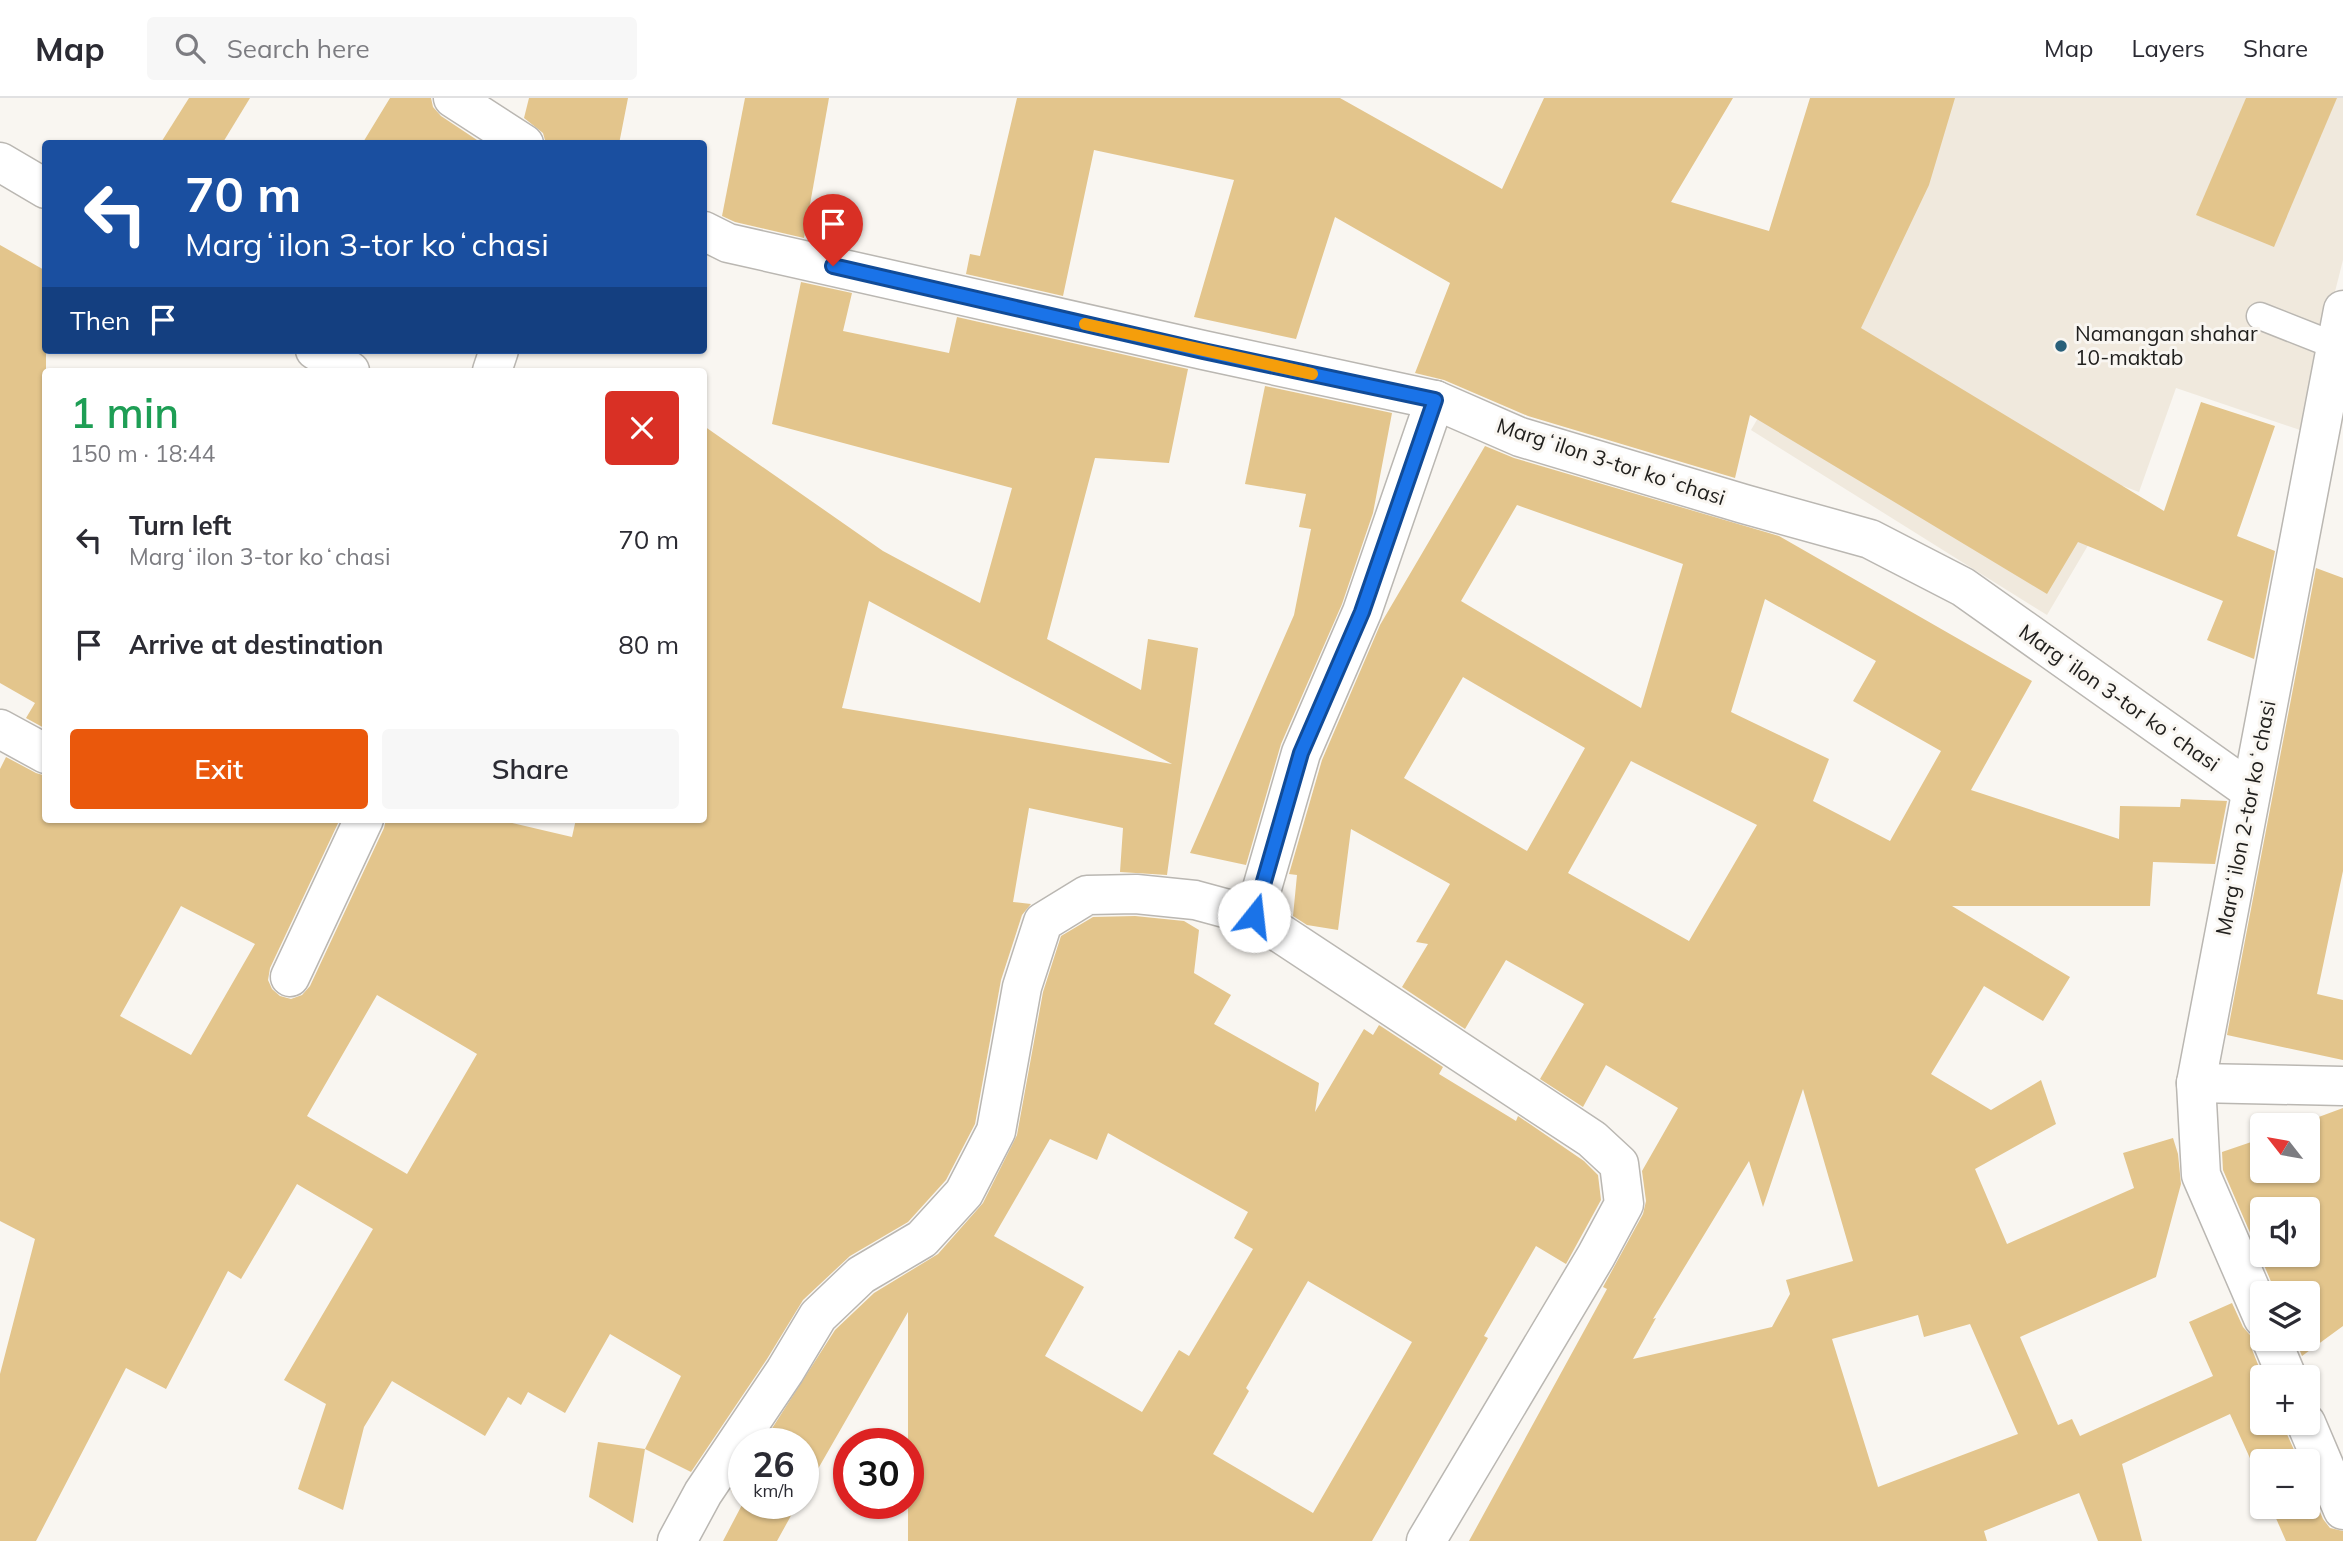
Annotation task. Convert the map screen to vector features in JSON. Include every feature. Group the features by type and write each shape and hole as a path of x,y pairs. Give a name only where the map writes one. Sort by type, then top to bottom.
{"street":[{"path":"453,98 518,140"},
{"path":"0,162 42,187"},
{"name":"Margʻilon 3-tor koʻchasi","path":"707,233 728,243 1203,351 1435,400 1520,437 1744,505 1870,539 1963,587 2251,791"},
{"name":"Margʻilon 2-tor koʻchasi","path":"2250,1288 2201,1175 2196,1083 2343,310"},
{"path":"322,354 345,368"},
{"path":"1254,916 1301,753 1362,612 1435,400"},
{"path":"0,729 42,752"},
{"path":"290,977 362,823"},
{"path":"677,1541 703,1493 818,1317 861,1275 922,1239 964,1193 996,1131 1022,987 1043,922 1087,895 1136,894 1195,900 1254,916 1592,1139 1619,1164 1624,1204 1596,1256 1426,1541"},
{"path":"2196,1083 2343,1086"},
{"path":"2311,1435 2343,1510"}],"lane":[{"path":"2260,316 2336,346"}],"shaded area":[{"name":"Namangan shahar 10-maktab","path":"1866,98 2343,98 2343,260 2300,430 2176,388 2139,492 2123,486 2047,615 1751,430 1824,304"}],"building":[{"path":"189,98 250,98 224,140 163,140"},
{"path":"390,98 431,98 433,107 441,116 477,140 364,140"},
{"path":"529,98 628,98 620,140 545,140 543,133 524,118"},
{"path":"745,98 829,98 804,238 735,222 722,216"},
{"path":"1017,98 1340,98 1502,189 1544,98 1733,98 1671,202 1769,231 1810,98 1955,98 1929,185 1861,328 2164,511 2201,402 2275,426 2237,536 2275,551 2254,659 2207,640 2223,601 2078,542 2047,594 1750,415 1735,478 1528,416 1444,380 1415,373 1450,283 1335,217 1296,339 1194,317 1234,180 1094,150 1063,296 966,274 970,254 980,256"},
{"path":"2246,98 2337,98 2274,247 2196,215"},
{"path":"0,245 42,269 42,354 46,354 46,368 42,368 42,727 26,718 35,703 0,683"},
{"path":"801,282 852,293 843,331 949,353 957,317 1188,369 1169,463 1095,458 1047,639 1141,690 1148,639 1198,648 1167,875 1120,872 1123,828 1029,808 1013,902 1031,904 1022,915 1001,980 975,1124 946,1180 908,1222 850,1256 803,1300 691,1472 645,1449 681,1376 610,1334 565,1413 528,1392 521,1405 508,1397 485,1436 392,1381 364,1427 343,1510 298,1489 326,1404 284,1380 373,1229 297,1184 241,1279 228,1271 166,1389 126,1368 36,1541 0,1541 0,1374 35,1239 0,1221 0,769 6,757 42,775 42,823 338,823 270,968 268,980 272,989 280,996 291,999 302,995 310,986 385,823 512,823 572,837 575,823 707,823 707,428 883,551 980,603 1012,488 772,424","holes":["869,601 1172,764 842,708","181,906 255,944 191,1055 120,1016","377,995 477,1054 407,1174 307,1116"]},
{"path":"1265,386 1392,413 1373,513 1342,604 1281,744 1246,865 1190,853 1294,615 1311,529 1299,527 1306,494 1245,484"},
{"path":"1485,446 1514,458 1779,536 2032,681 1971,790 2119,839 2120,806 2180,807 2181,799 2227,801 2215,864 2153,862 2150,906 1952,906 2070,977 2043,1021 1984,986 1931,1074 1991,1110 2041,1080 2056,1124 1975,1169 2007,1244 2134,1188 2123,1153 2173,1138 2178,1154 2181,1184 2156,1277 2020,1337 2058,1425 2072,1419 2080,1436 2213,1376 2189,1322 2232,1303 2243,1327 2250,1335 2250,1351 2253,1351 2258,1365 2250,1365 2250,1435 2287,1435 2294,1449 2250,1449 2250,1458 2230,1414 2122,1464 2142,1541 2098,1541 2079,1493 1984,1531 1987,1541 1469,1541 1607,1289 1603,1287 1643,1214 1646,1201 1642,1171 1678,1108 1606,1065 1583,1107 1540,1079 1584,1004 1506,960 1465,1029 1402,987 1428,944 1416,942 1450,884 1351,829 1338,930 1307,925 1293,916 1297,875 1289,874 1322,760 1380,625","holes":["1517,505 1683,564 1641,708 1461,601","1765,599 1876,661 1853,701 1941,751 1890,841 1813,801 1829,759 1731,712","1463,677 1585,748 1527,851 1404,778","1631,761 1757,825 1689,941 1568,873","1803,1089 1853,1261 1786,1280 1790,1294 1772,1327 1633,1359 1656,1318 1653,1319 1749,1161 1763,1207","1918,1315 1924,1337 1970,1324 2018,1434 1878,1487 1832,1339"]},
{"path":"2316,568 2343,578 2343,871 2317,994 2343,1000 2343,1060 2227,1035"},
{"path":"1135,916 1184,921 1199,930 1194,973 1231,995 1214,1024 1319,1083 1315,1112 1364,1029 1373,1035 1379,1025 1443,1067 1439,1074 1516,1121 1518,1116 1584,1161 1598,1175 1601,1200 1566,1264 1536,1246 1484,1336 1488,1338 1372,1541 908,1541 908,1519 924,1519 924,1428 908,1428 908,1312 841,1428 833,1428 833,1443 819,1467 819,1428 772,1428 835,1330 874,1293 938,1254 983,1203 1017,1135 1043,992 1061,936 1093,917","holes":["1108,1133 1248,1212 1234,1238 1253,1249 1189,1356 1179,1350 1142,1412 1045,1356 1084,1287 994,1236 1050,1139 1097,1160","1308,1281 1412,1342 1313,1513 1213,1454 1249,1391 1246,1388"]},
{"path":"2343,1108 2343,1326 2320,1343 2320,1281 2271,1281 2265,1267 2320,1267 2320,1197 2250,1197 2250,1233 2223,1170 2222,1152 2250,1142 2250,1183 2320,1183 2320,1116"},
{"path":"598,1442 645,1449 633,1523 589,1497"},
{"path":"2320,1512 2330,1528 2343,1531 2343,1541 2286,1541 2276,1519 2320,1519"},
{"path":"735,1519 789,1519 777,1541 723,1541"}],"slow traffic":[{"path":"1085,324 1312,374"}],"place":[{"name":"Namangan shahar 10-maktab","path":"2061,346"}],"route":[{"path":"833,266 1203,351 1435,400 1362,612 1301,753 1254,916"}]}
